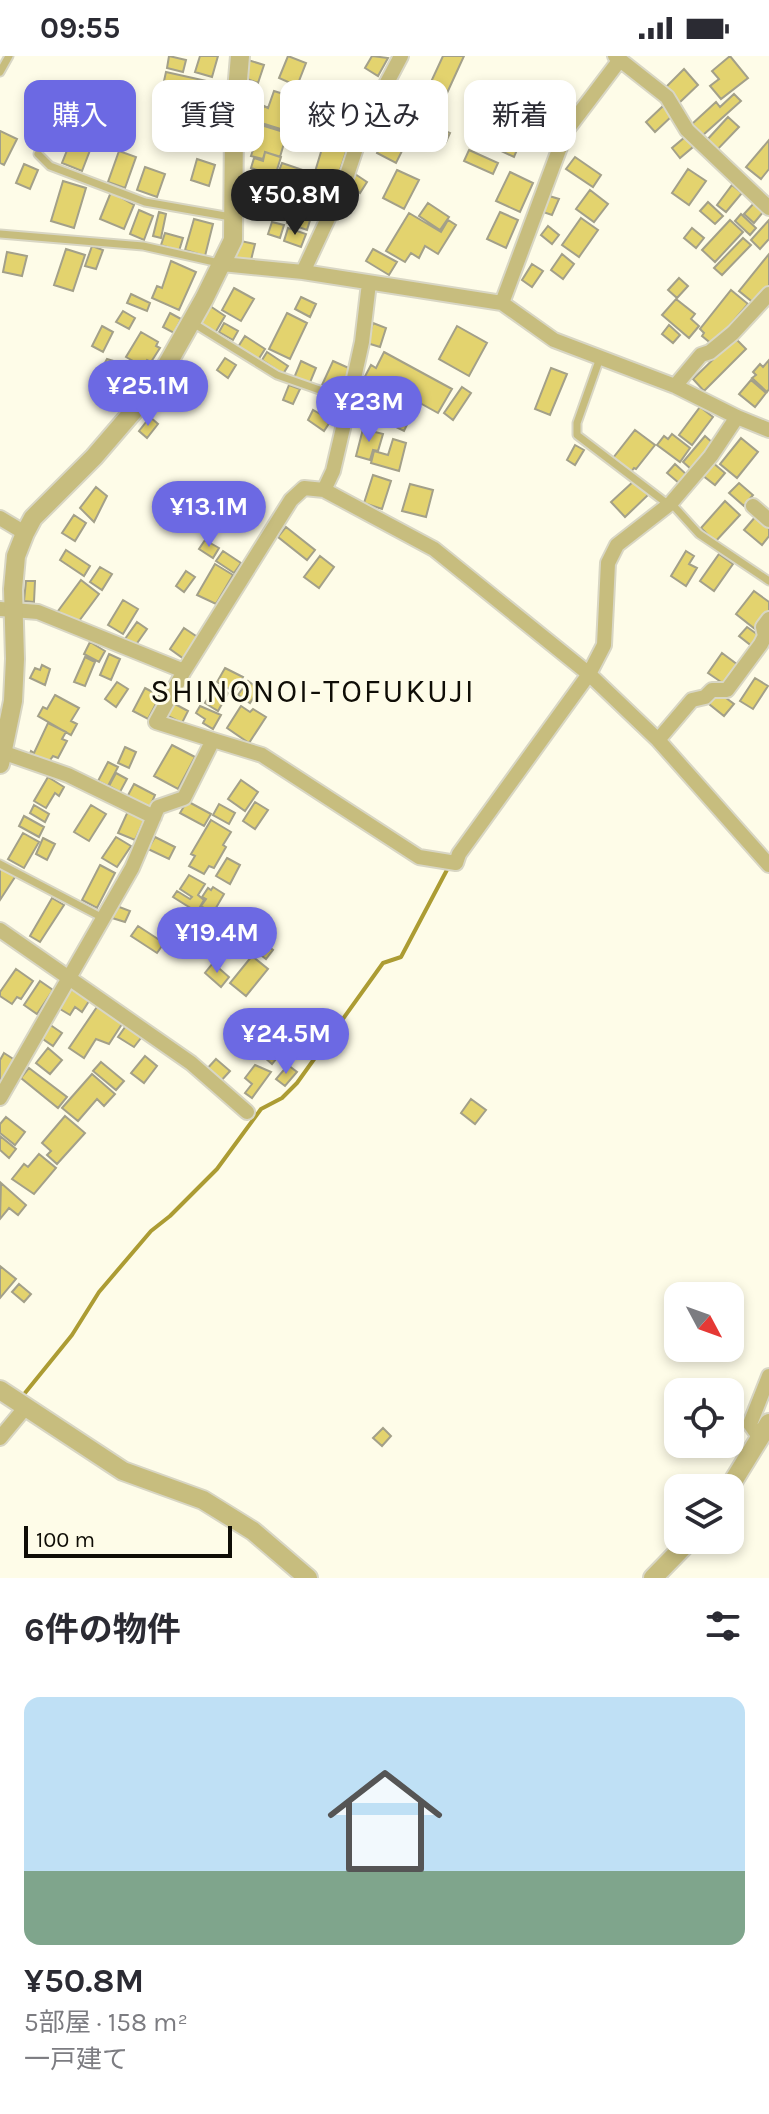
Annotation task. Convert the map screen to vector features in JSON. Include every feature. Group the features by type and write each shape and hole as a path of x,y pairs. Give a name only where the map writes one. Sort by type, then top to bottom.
{"street":[{"path":"154,817 68,775 1,758 13,701 7,609 16,556 33,518 94,457 155,386 192,322 233,240 234,126 240,56"},
{"path":"303,272 344,184 362,130 401,56"},
{"path":"502,303 566,131 617,58 667,97 687,130 769,208"},
{"path":"222,264 303,272 502,303 554,340 675,386 769,430"},
{"path":"324,490 333,471 362,342 369,283"},
{"path":"675,386 701,355 710,352 733,333 769,294"},
{"path":"737,417 711,456 671,503 617,545 608,563 604,645 589,674 459,854 456,863 419,857 262,755 156,722 184,671 291,500 304,488 324,490 434,549 589,674 658,740 769,865"},
{"path":"753,506 769,520"},
{"path":"0,518 25,533"},
{"path":"7,609 38,612 184,671"},
{"path":"658,740 692,700 705,697 712,690 727,690 761,644 765,636 763,627 769,619"},
{"path":"0,1098 132,868 158,807 184,798 213,740"},
{"path":"0,930 191,1063 247,1112"},
{"path":"737,1474 764,1430 750,1424 769,1376"},
{"path":"0,1390 123,1471 203,1500 253,1531 308,1578"},
{"path":"0,1438 25,1408"},
{"path":"653,1578 676,1554"}],"lane":[{"path":"0,72 9,56"},
{"path":"38,154 50,166 145,202 233,217"},
{"path":"0,234 143,246 222,264"},
{"path":"192,322 277,375 348,400"},
{"path":"600,358 577,423 577,435 665,502 671,503 699,534 769,581"},
{"path":"0,864 103,918"}],"building":[{"path":"169,56 186,60 183,72 167,68"},
{"path":"200,56 218,56 212,77 195,72"},
{"path":"288,56 306,63 299,80 279,78"},
{"path":"372,56 388,58 378,76 365,68"},
{"path":"443,56 464,56 448,91 448,80 432,80"},
{"path":"730,56 748,78 721,99 710,86 719,79 712,71"},
{"path":"248,60 264,65 259,80 242,77"},
{"path":"684,69 698,85 679,103 665,88"},
{"path":"166,72 202,80 164,80"},
{"path":"274,91 280,93 280,129 264,124 264,106 268,108"},
{"path":"734,94 741,101 703,135 692,124 716,102 720,107"},
{"path":"663,106 672,116 655,132 646,122"},
{"path":"728,117 739,127 717,150 706,141"},
{"path":"264,126 280,131 280,157 265,152 263,159 251,156 252,152 264,152"},
{"path":"0,131 17,139 4,165 0,163"},
{"path":"685,137 693,147 680,158 672,148"},
{"path":"769,140 769,169 761,179 746,167"},
{"path":"66,152 89,152 82,171 62,163"},
{"path":"119,152 136,157 125,188 108,182"},
{"path":"265,152 281,157 275,176 251,168 254,158 263,161"},
{"path":"321,152 346,152 336,182 314,175"},
{"path":"377,152 402,152 396,163"},
{"path":"468,152 473,152 498,163 493,174 464,161"},
{"path":"575,157 601,175 593,187 566,169"},
{"path":"197,159 215,165 209,186 191,180"},
{"path":"282,163 303,170 298,183 277,176"},
{"path":"24,164 38,170 30,189 16,183"},
{"path":"145,167 165,174 157,197 137,190"},
{"path":"688,169 706,181 689,205 672,193"},
{"path":"397,170 419,180 404,209 383,198"},
{"path":"510,172 533,183 520,212 496,201"},
{"path":"355,174 367,182 360,193 348,184"},
{"path":"63,181 86,188 74,228 51,221"},
{"path":"732,185 742,193 726,212 717,205"},
{"path":"590,190 608,204 594,222 576,209"},
{"path":"111,192 134,205 124,229 100,219"},
{"path":"297,194 316,201 307,230 287,223"},
{"path":"546,195 559,199 552,215 540,211"},
{"path":"708,202 723,216 715,224 700,211"},
{"path":"428,203 449,217 440,230 419,216"},
{"path":"754,203 764,211 754,223 744,214"},
{"path":"139,210 153,216 144,240 130,234"},
{"path":"159,212 166,214 161,238 153,236"},
{"path":"500,212 518,220 506,248 487,239"},
{"path":"409,213 441,232 448,220 456,225 438,254 425,246 419,258 411,253 405,262 386,251"},
{"path":"741,214 756,228 750,235 735,221"},
{"path":"581,218 598,230 579,257 562,245"},
{"path":"194,219 213,224 205,256 185,250"},
{"path":"730,220 743,232 715,262 702,250"},
{"path":"769,220 769,239 760,249 751,240"},
{"path":"272,222 284,225 280,238 268,234"},
{"path":"548,226 559,235 552,244 541,235"},
{"path":"288,228 306,234 301,247 284,241"},
{"path":"692,228 704,238 696,248 684,238"},
{"path":"165,233 183,238 179,251 161,245"},
{"path":"743,238 751,245 722,275 714,268"},
{"path":"236,240 255,244 250,264 232,260"},
{"path":"92,246 103,250 96,269 85,266"},
{"path":"66,249 85,255 73,291 54,285"},
{"path":"373,249 397,262 389,275 366,261"},
{"path":"7,252 27,256 22,276 3,272"},
{"path":"562,254 574,264 563,279 551,270"},
{"path":"769,254 769,287 755,304 739,291"},
{"path":"171,261 196,272 179,310 152,298 157,286 162,288"},
{"path":"532,264 543,271 532,287 522,280"},
{"path":"679,278 688,286 677,298 668,290"},
{"path":"234,288 254,299 241,321 222,310"},
{"path":"731,290 748,304 713,345 702,336 704,333 700,329"},
{"path":"131,294 150,303 147,311 127,303"},
{"path":"301,297 316,304 310,317 295,309"},
{"path":"676,299 695,314 691,319 699,326 689,338 662,315"},
{"path":"210,306 225,316 215,333 199,322"},
{"path":"123,311 135,318 129,329 116,322"},
{"path":"170,313 181,319 174,333 163,327"},
{"path":"287,313 307,323 290,359 269,349"},
{"path":"224,323 238,331 233,340 219,332"},
{"path":"373,323 386,328 380,347 367,343"},
{"path":"669,325 680,335 673,343 662,334"},
{"path":"102,326 113,332 103,352 92,346"},
{"path":"457,326 487,343 469,376 439,359"},
{"path":"141,332 158,342 156,346 160,348 144,367 126,357"},
{"path":"245,336 265,349 258,360 238,347"},
{"path":"735,338 746,349 704,391 693,379"},
{"path":"267,352 288,366 283,374 262,360"},
{"path":"384,352 452,389 438,413 382,382 379,389 363,380 371,365 376,368"},
{"path":"225,358 236,365 228,378 217,370"},
{"path":"107,359 124,364 111,384 104,379 108,372 102,368"},
{"path":"769,360 767,392 752,378 760,364 763,367"},
{"path":"301,361 316,368 309,385 294,378"},
{"path":"333,361 351,369 340,393 322,385"},
{"path":"128,363 142,372 135,383 121,374"},
{"path":"551,368 567,374 550,415 535,409"},
{"path":"190,377 203,384 192,405 179,399"},
{"path":"751,380 766,393 755,407 739,394"},
{"path":"289,385 300,389 293,404 283,400"},
{"path":"462,387 471,393 453,420 444,413"},
{"path":"362,393 381,402 372,421 353,412"},
{"path":"330,398 346,408 336,426 330,422 324,431 308,420 313,410 320,414"},
{"path":"400,404 414,410 404,431 390,424"},
{"path":"700,407 713,417 692,445 679,435"},
{"path":"150,417 158,424 147,438 139,431"},
{"path":"363,429 383,434 378,451 373,450 370,460 356,456"},
{"path":"635,430 655,445 631,472 613,458"},
{"path":"672,434 690,448 680,462 657,445 664,436 668,439"},
{"path":"705,436 714,444 692,470 683,462"},
{"path":"741,438 758,452 737,478 720,464"},
{"path":"393,439 406,443 399,471 371,463 374,451 388,455"},
{"path":"575,445 584,450 575,465 567,460"},
{"path":"712,462 725,473 715,485 702,475"},
{"path":"675,464 686,474 679,483 667,473"},
{"path":"373,475 391,481 382,509 364,503"},
{"path":"635,480 648,495 625,517 611,502"},
{"path":"739,483 753,495 744,506 729,493"},
{"path":"410,484 433,490 426,517 402,511"},
{"path":"96,487 107,496 94,522 80,508"},
{"path":"725,501 740,515 715,542 701,528"},
{"path":"74,515 86,523 75,541 62,533"},
{"path":"756,516 769,527 769,536 762,545 744,530"},
{"path":"286,527 315,550 307,560 278,537"},
{"path":"205,540 219,548 213,558 199,549"},
{"path":"66,550 90,566 84,576 60,560"},
{"path":"223,551 241,563 234,573 216,561"},
{"path":"686,551 694,556 689,564 697,568 686,586 671,576"},
{"path":"719,554 733,564 714,591 700,581"},
{"path":"320,556 334,567 319,588 304,577"},
{"path":"215,564 233,575 216,604 197,595"},
{"path":"100,567 112,574 102,590 90,582"},
{"path":"186,571 195,577 184,592 176,586"},
{"path":"81,580 99,594 76,625 58,611"},
{"path":"26,581 35,581 34,602 24,601"},
{"path":"754,591 769,602 769,611 755,629 736,614"},
{"path":"123,600 138,609 123,634 108,625"},
{"path":"137,622 147,629 135,646 125,639"},
{"path":"747,627 761,637 753,647 739,636"},
{"path":"184,628 199,638 184,659 170,649"},
{"path":"90,642 105,651 99,662 84,654"},
{"path":"722,653 738,665 724,684 708,673"},
{"path":"109,654 120,659 111,680 100,675"},
{"path":"85,657 95,662 85,686 74,682"},
{"path":"42,665 50,669 45,685 30,678 35,668 40,670"},
{"path":"225,668 243,677 235,692 217,682"},
{"path":"755,678 768,686 753,709 740,701"},
{"path":"248,681 259,689 250,703 238,695"},
{"path":"117,682 128,689 116,707 105,699"},
{"path":"216,685 228,693 218,711 205,703"},
{"path":"145,688 160,696 148,719 133,711"},
{"path":"718,692 734,704 724,716 709,704"},
{"path":"55,695 79,708 71,721 77,724 71,735 38,716 43,707 47,709"},
{"path":"173,703 188,711 182,723 166,715"},
{"path":"200,706 221,715 213,729 203,723 205,719 196,713"},
{"path":"241,706 266,717 249,743 227,728"},
{"path":"48,723 66,732 62,739 67,741 58,758 53,756 46,766 28,758 31,751 34,753"},
{"path":"172,745 195,757 178,789 154,776"},
{"path":"125,747 136,752 129,768 118,763"},
{"path":"108,762 118,767 108,786 98,781"},
{"path":"116,773 127,779 120,792 109,786"},
{"path":"48,777 64,787 59,796 55,793 46,808 34,801"},
{"path":"241,780 258,792 245,811 228,799"},
{"path":"134,784 155,795 149,809 127,797"},
{"path":"187,801 211,814 204,826 180,813"},
{"path":"255,802 268,810 255,829 243,821"},
{"path":"219,804 235,813 229,824 213,815"},
{"path":"34,805 49,814 45,822 30,813"},
{"path":"91,805 106,814 89,841 74,832"},
{"path":"129,809 146,816 135,840 118,833"},
{"path":"24,816 44,827 39,837 19,826"},
{"path":"211,820 231,832 214,868 209,866 204,874 189,866 195,856 191,854"},
{"path":"23,833 39,842 24,868 8,859"},
{"path":"116,837 131,846 117,867 102,858"},
{"path":"155,837 175,847 169,859 148,849"},
{"path":"43,838 55,844 47,860 36,854"},
{"path":"227,858 240,865 230,884 216,876"},
{"path":"100,865 115,873 97,908 82,900"},
{"path":"0,867 15,877 0,900"},
{"path":"189,875 205,884 198,895 204,900 197,912 173,897 177,891 190,899 192,897 180,889"},
{"path":"213,887 224,894 213,913 201,906 206,899 202,897 208,888 211,890"},
{"path":"52,898 64,905 40,942 30,936"},
{"path":"114,905 130,911 125,922 109,917"},
{"path":"176,916 190,924 177,947 163,939"},
{"path":"138,926 164,943 157,953 131,936"},
{"path":"256,936 273,950 266,959 248,945"},
{"path":"252,956 268,969 246,996 230,983"},
{"path":"213,963 229,977 221,987 205,973"},
{"path":"16,969 33,981 21,999 17,997 12,1004 0,996 0,992"},
{"path":"40,981 53,990 37,1014 24,1005"},
{"path":"68,987 89,1001 82,1012 75,1007 70,1015 55,1006"},
{"path":"99,1004 124,1021 109,1044 96,1039 84,1058 69,1048"},
{"path":"46,1022 62,1033 53,1046 37,1035"},
{"path":"128,1023 144,1034 134,1047 118,1037"},
{"path":"266,1041 280,1054 272,1064 257,1051"},
{"path":"48,1048 62,1060 50,1074 36,1063"},
{"path":"4,1053 18,1062 3,1086 0,1084 0,1060"},
{"path":"145,1056 157,1066 144,1083 131,1073"},
{"path":"216,1059 230,1071 219,1083 205,1071"},
{"path":"101,1062 124,1081 116,1090 93,1071"},
{"path":"255,1065 271,1072 252,1098 245,1093 252,1084 245,1078"},
{"path":"288,1065 297,1072 285,1086 276,1079"},
{"path":"29,1068 67,1097 58,1108 21,1078"},
{"path":"92,1074 115,1094 104,1106 97,1099 78,1121 62,1108"},
{"path":"471,1099 486,1110 475,1124 461,1113"},
{"path":"65,1116 85,1133 57,1164 47,1155 51,1151 42,1143"},
{"path":"6,1117 25,1132 15,1145 0,1133 0,1124"},
{"path":"0,1136 16,1149 9,1158 0,1150"},
{"path":"39,1154 56,1168 34,1194 12,1179 24,1164 28,1167"},
{"path":"1,1183 26,1205 18,1215 9,1208 0,1219"},
{"path":"0,1266 16,1279 0,1298"},
{"path":"19,1284 31,1294 24,1302 12,1292"},
{"path":"383,1428 391,1436 382,1446 373,1438"}],"waterway":[{"path":"25,1393 72,1335 99,1292 151,1231 217,1169 261,1109 282,1098 297,1083 383,963 401,957 449,866"}],"district":[{"name":"SHINONOI-TOFUKUJI","path":"313,691"}]}
